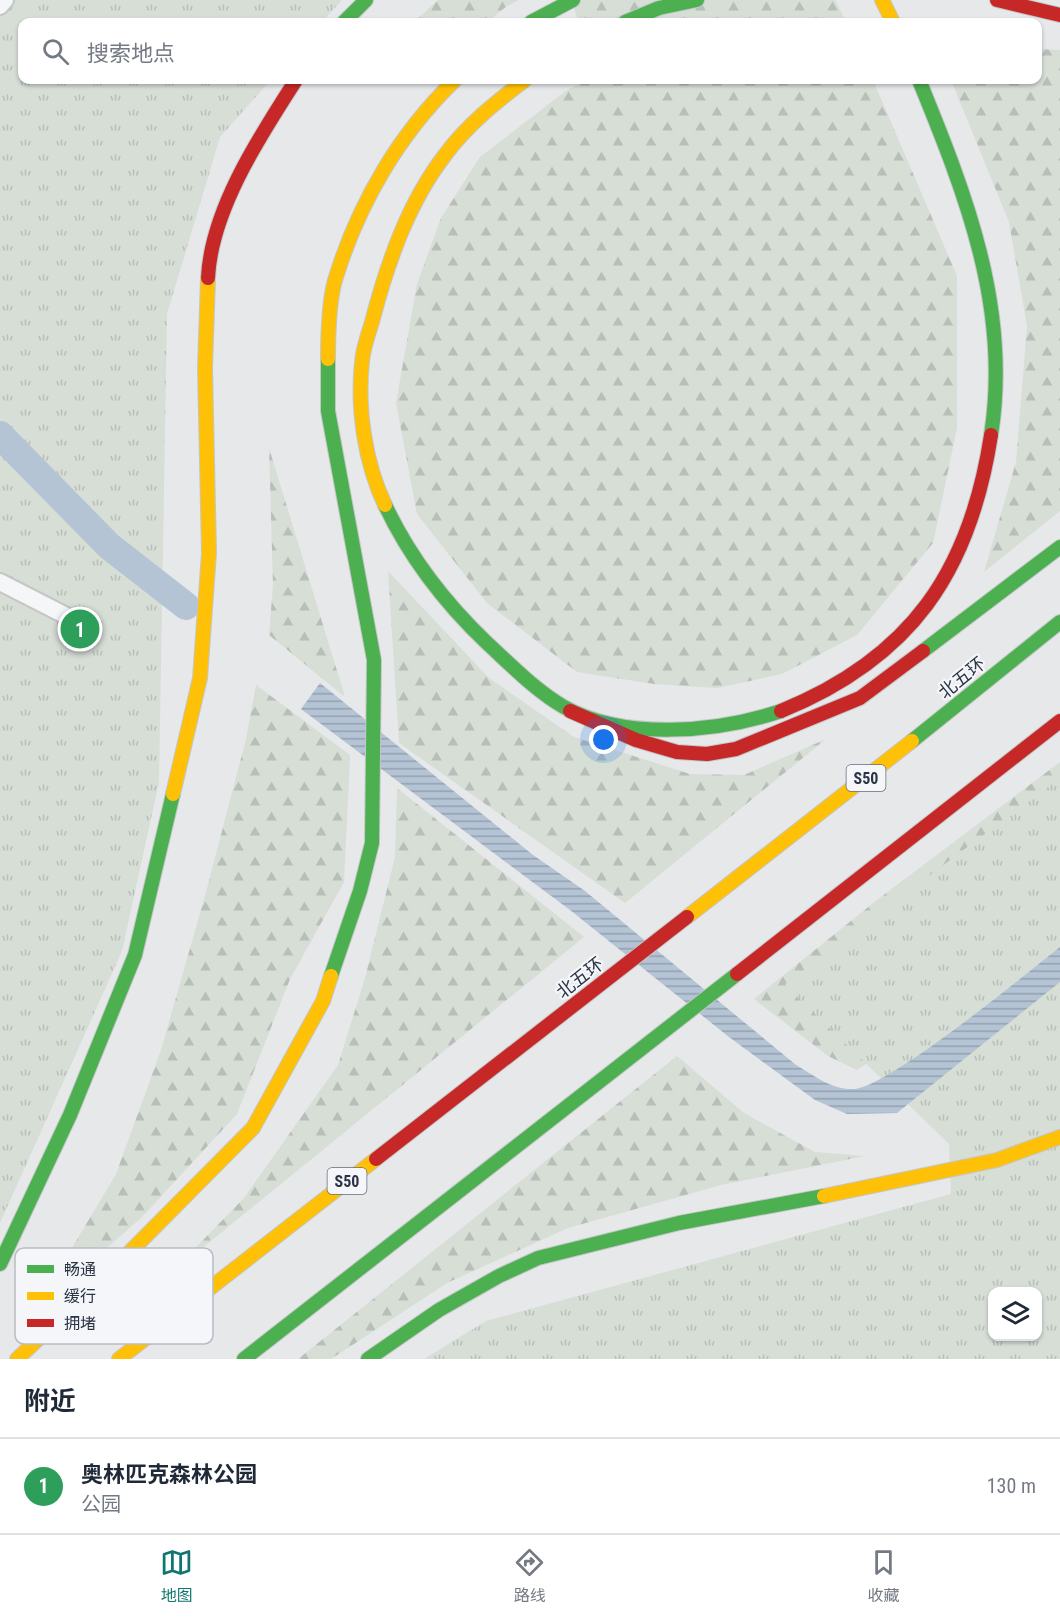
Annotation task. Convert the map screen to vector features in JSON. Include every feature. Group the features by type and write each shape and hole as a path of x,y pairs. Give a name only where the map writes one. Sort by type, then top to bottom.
{"main road":[{"path":"348,18 366,0"},
{"path":"539,18 573,0"},
{"path":"635,18 659,8 697,0"},
{"path":"882,0 891,18"},
{"path":"997,0 1060,15"},
{"path":"0,1264 70,1116 135,955 200,678 209,553 205,380 208,254 244,162 293,84"},
{"path":"134,1248 253,1128 323,1001 360,891 372,843 374,660 328,411 328,355 335,279 370,193 400,142 430,103 451,84"},
{"path":"520,84 474,122 435,167 403,229 380,290 362,362 367,450 388,512 422,571 464,620 509,663 570,711 636,740 677,752 707,754 736,749 860,698 1060,547"},
{"path":"570,711 634,727 679,732 722,727 767,717 837,687 865,669 892,646 921,614 942,582 962,544 974,510 994,429 995,322 977,232 960,178 921,84"},
{"name":"北五环","path":"213,1286 880,768 1060,622"},
{"path":"244,1359 1060,721"},
{"path":"968,792 1060,737"},
{"path":"368,1359 439,1310 499,1276 538,1258 679,1223 997,1160 1060,1137"},
{"path":"17,1359 33,1344"},
{"name":"北五环","path":"119,1359 138,1344"}],"lane":[{"path":"0,6 5,0"},
{"path":"0,582 84,625"}],"green space":[{"path":"0,0 342,0 326,18 18,18 18,84 267,84 220,137 167,314 159,782 122,951 0,1223"},
{"path":"438,0 519,0 492,18 418,18"},
{"path":"571,0 835,0 844,18 578,18"},
{"path":"1042,49 1060,50 1060,511 984,572 1016,462 1027,326 1009,222 953,84 1042,84"},
{"path":"580,84 875,84 957,276 957,428 933,543 857,635 782,674 717,688 654,684 577,672 487,603 417,514 396,403 417,284 441,218 480,157 567,90"},
{"path":"269,448 345,697 269,635 273,585"},
{"path":"388,571 489,678 574,737 690,774 744,775 826,739 625,903 399,743"},
{"path":"256,685 350,755 344,882 290,979 237,1114 142,1217 107,1248 72,1248 116,1174 161,1050 246,739"},
{"path":"1060,762 1060,920 936,1017 857,1070 828,1056 754,999 877,900"},
{"path":"1060,778 1060,1359 424,1359 486,1321 951,1194 949,1144 784,984"},
{"path":"397,788 584,937 202,1248 195,1248 244,1198 338,1065 365,978 395,857"},
{"path":"677,1056 744,1113 815,1152 865,1156 721,1185 568,1228 447,1283 331,1359 298,1359"}],"water":[{"path":"320,683 533,855 585,891 796,1065 830,1084 854,1089 872,1083 896,1070 989,1003 1060,947 1060,982 897,1113 847,1114 815,1100 729,1037 570,910 301,709"}],"waterway":[{"path":"0,435 109,546 186,606"}],"traffic: fast":[{"path":"348,18 366,0"},
{"path":"539,18 573,0"},
{"path":"635,18 659,8 697,0"},
{"path":"921,84 953,166 980,253 995,343 996,388 991,435"},
{"path":"328,359 328,411 374,660 372,843 360,891 331,976"},
{"path":"385,505 417,561 457,612 524,677 564,707 588,718 615,725 672,730 729,724 781,711"},
{"path":"923,651 1060,547"},
{"path":"912,741 1060,622"},
{"path":"0,1264 70,1115 135,955 173,794"},
{"path":"244,1359 737,974"},
{"path":"368,1359 439,1310 499,1276 538,1258 679,1223 824,1196"}],"traffic: slow":[{"path":"882,0 891,18"},
{"path":"328,359 329,318 334,286 356,223 383,171 399,147 416,123 451,84"},
{"path":"385,505 372,472 364,435 361,380 363,352 392,256 420,193 445,155 472,124 520,84"},
{"path":"173,794 200,678 209,553 205,368 208,278"},
{"path":"687,917 912,741"},
{"path":"134,1248 253,1128 323,1001 331,976"},
{"path":"824,1196 997,1160 1060,1137"},
{"path":"213,1286 376,1159"},
{"path":"17,1359 33,1344"},
{"path":"119,1359 138,1344"}],"traffic: jam":[{"path":"997,0 1060,15"},
{"path":"208,278 211,252 228,200 253,149 293,84"},
{"path":"781,711 826,690 866,665 899,637 927,604 950,569 968,528 981,484 991,435"},
{"path":"570,711 636,740 677,752 707,754 736,749 860,698 923,651"},
{"path":"737,974 1060,721"},
{"path":"376,1159 687,917"}],"place":[{"name":"奥林匹克森林公园","path":"80,629"}]}
